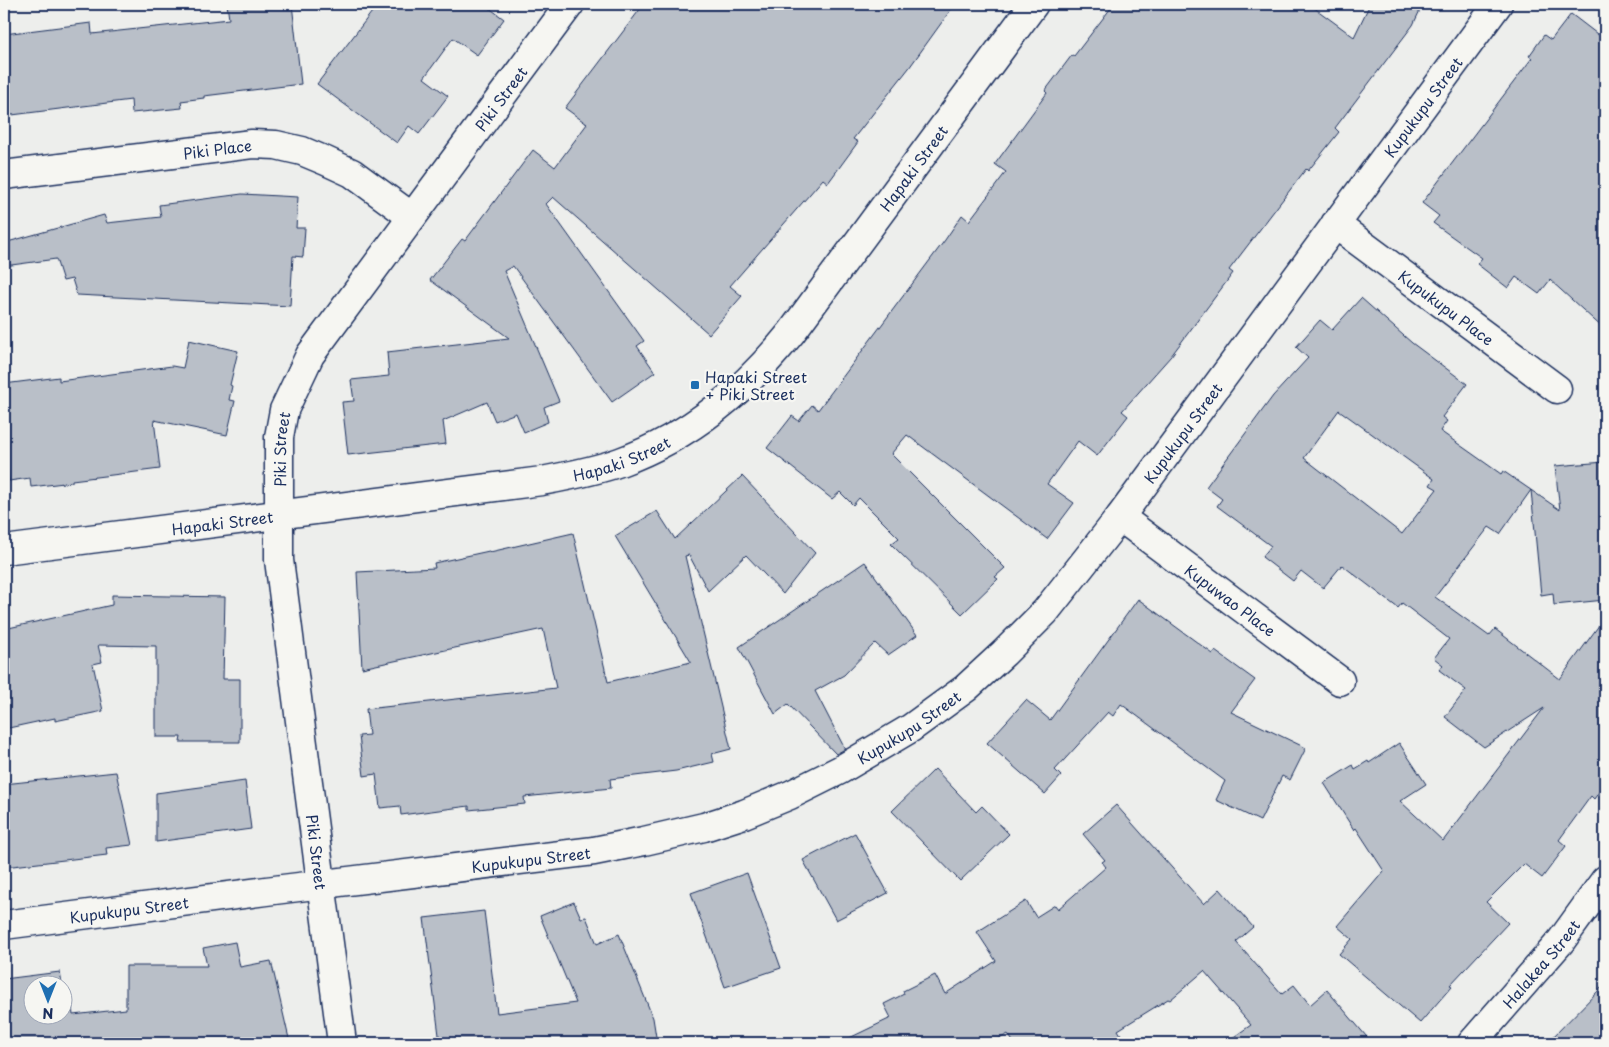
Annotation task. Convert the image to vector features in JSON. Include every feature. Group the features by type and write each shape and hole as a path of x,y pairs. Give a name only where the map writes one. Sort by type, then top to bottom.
{"street":[{"name":"Piki Street","path":"342,1043 279,560 280,437 284,410 310,355 570,4"},
{"name":"Hapaki Street","path":"4,550 542,481 620,462 659,445 724,403 753,376 786,339 1034,4"},
{"name":"Kupukupu Street","path":"4,925 594,850 636,843 704,827 744,814 790,795 884,746 966,688 1045,612 1120,517 1498,4"},
{"name":"Piki Place","path":"4,175 252,144 276,146 302,151 352,173 412,217"},
{"name":"Kupukupu Place","path":"1335,224 1558,390"},
{"name":"Kupuwao Place","path":"1120,517 1340,681"},
{"name":"Halakea Street","path":"1472,1043 1561,941 1605,880"}],"building":[{"path":"227,4 292,4 301,84 204,96 204,98 181,101 182,108 132,113 131,100 4,116 4,34 91,23 92,34 229,19"},
{"path":"378,4 484,4 504,19 477,55 453,38 424,78 448,96 419,134 409,126 397,143 317,84"},
{"path":"644,4 955,4 909,68 853,139 858,142 828,183 823,179 730,286 742,296 709,334 553,197 546,204 644,341 637,346 655,372 612,402 513,266 504,271 559,401 544,407 548,422 524,432 516,413 495,421 487,402 443,421 446,444 348,455 342,402 354,401 351,380 389,376 387,352 509,338 430,280 462,239 465,241 533,150 555,167 587,124 565,108"},
{"path":"1114,4 1309,4 1354,37 1370,4 1423,4 1413,25 1335,128 1339,132 1308,171 1306,169 1229,270 1233,273 1171,356 1122,411 1128,416 1097,456 1078,441 1047,484 1074,503 1047,539 907,435 891,454 1005,568 995,577 998,579 962,614 891,544 899,538 859,498 853,505 840,492 832,499 767,448 792,416 799,421 812,405 818,410 962,215 969,221 1006,172 995,164 1047,93 1045,91"},
{"path":"1571,14 1605,40 1605,330 1550,280 1539,294 1516,277 1508,288 1477,264 1482,258 1433,223 1439,216 1422,203 1532,58 1529,56 1544,35 1551,40"},
{"path":"242,194 298,197 296,228 305,228 303,257 293,256 290,306 77,295 72,279 63,281 56,259 4,266 4,243 104,215 107,223 161,217 159,205"},
{"path":"1361,298 1412,343 1467,384 1442,417 1447,421 1440,431 1501,474 1503,471 1531,490 1500,534 1489,527 1435,597 1489,636 1495,629 1560,679 1605,617 1605,784 1594,799 1591,796 1559,840 1566,846 1542,878 1524,864 1486,902 1508,923 1450,985 1452,986 1420,1023 1339,954 1352,939 1337,926 1384,871 1356,828 1354,830 1324,783 1353,765 1355,769 1368,761 1369,763 1399,743 1426,784 1400,801 1443,841 1544,708 1484,747 1445,717 1466,690 1439,670 1443,665 1434,658 1449,639 1402,603 1398,608 1342,565 1323,588 1301,571 1293,581 1262,557 1271,546 1217,506 1222,499 1206,487 1273,396 1308,358 1296,347 1320,320 1332,330","holes":["1339,410 1434,479 1430,485 1437,489 1402,534 1304,458"]},
{"path":"189,340 238,351 230,385 232,386 229,400 235,401 227,435 154,420 160,469 31,487 30,478 9,481 4,438 4,384 59,377 59,381 172,366 183,368"},
{"path":"1605,462 1605,600 1554,605 1553,593 1541,595 1531,490 1560,510 1555,466"},
{"path":"742,476 815,553 783,594 746,555 708,591 689,555 685,556 731,749 712,754 714,762 676,771 610,779 611,788 524,797 525,804 469,810 469,806 401,815 400,806 380,808 376,774 364,776 359,736 369,735 366,709 556,688 543,629 362,668 357,572 435,568 434,563 573,533 608,682 691,662 615,536 657,511 675,539"},
{"path":"865,562 917,635 888,655 875,643 844,675 815,691 845,749 836,754 788,704 775,714 739,647"},
{"path":"112,595 225,597 223,679 240,679 240,742 180,742 181,737 156,737 156,646 98,645 102,662 93,664 103,711 55,721 55,718 4,729 4,629 112,605"},
{"path":"1138,599 1213,654 1215,651 1255,680 1231,712 1306,748 1290,780 1282,776 1260,821 1216,800 1225,781 1121,704 1113,716 1108,712 1055,770 1061,776 1045,794 987,743 1026,700 1050,720"},
{"path":"935,769 976,812 982,806 1009,834 960,881 892,811"},
{"path":"116,772 132,845 106,848 107,855 4,867 4,784"},
{"path":"245,781 251,829 156,842 156,793"},
{"path":"1116,805 1204,904 1220,889 1253,927 1236,942 1282,994 1294,985 1310,1005 1327,990 1372,1043 1225,1043 1251,1025 1204,971 1170,1000 1168,999 1118,1030 1126,1043 1014,1043 1008,1034 992,1043 839,1043 891,1018 884,1004 904,994 903,991 935,975 945,994 996,961 977,932 1026,901 1036,917 1055,905 1058,909 1106,867 1102,862 1105,860 1083,834"},
{"path":"855,833 888,893 836,920 803,860"},
{"path":"747,873 781,968 725,987 691,893"},
{"path":"574,902 581,918 586,917 597,944 619,934 653,1018 657,1043 440,1043 424,918 484,911 497,1013 576,1003 540,916"},
{"path":"235,942 240,967 271,961 290,1043 4,1043 4,979 22,977 22,1024 72,1024 72,1007 73,1015 126,1009 126,966 207,966 203,948"},
{"path":"60,972 60,974 44,974"},
{"path":"1605,984 1605,1043 1547,1043"}],"place":[{"name":"Hapaki Street + Piki Street","path":"695,385"}]}
